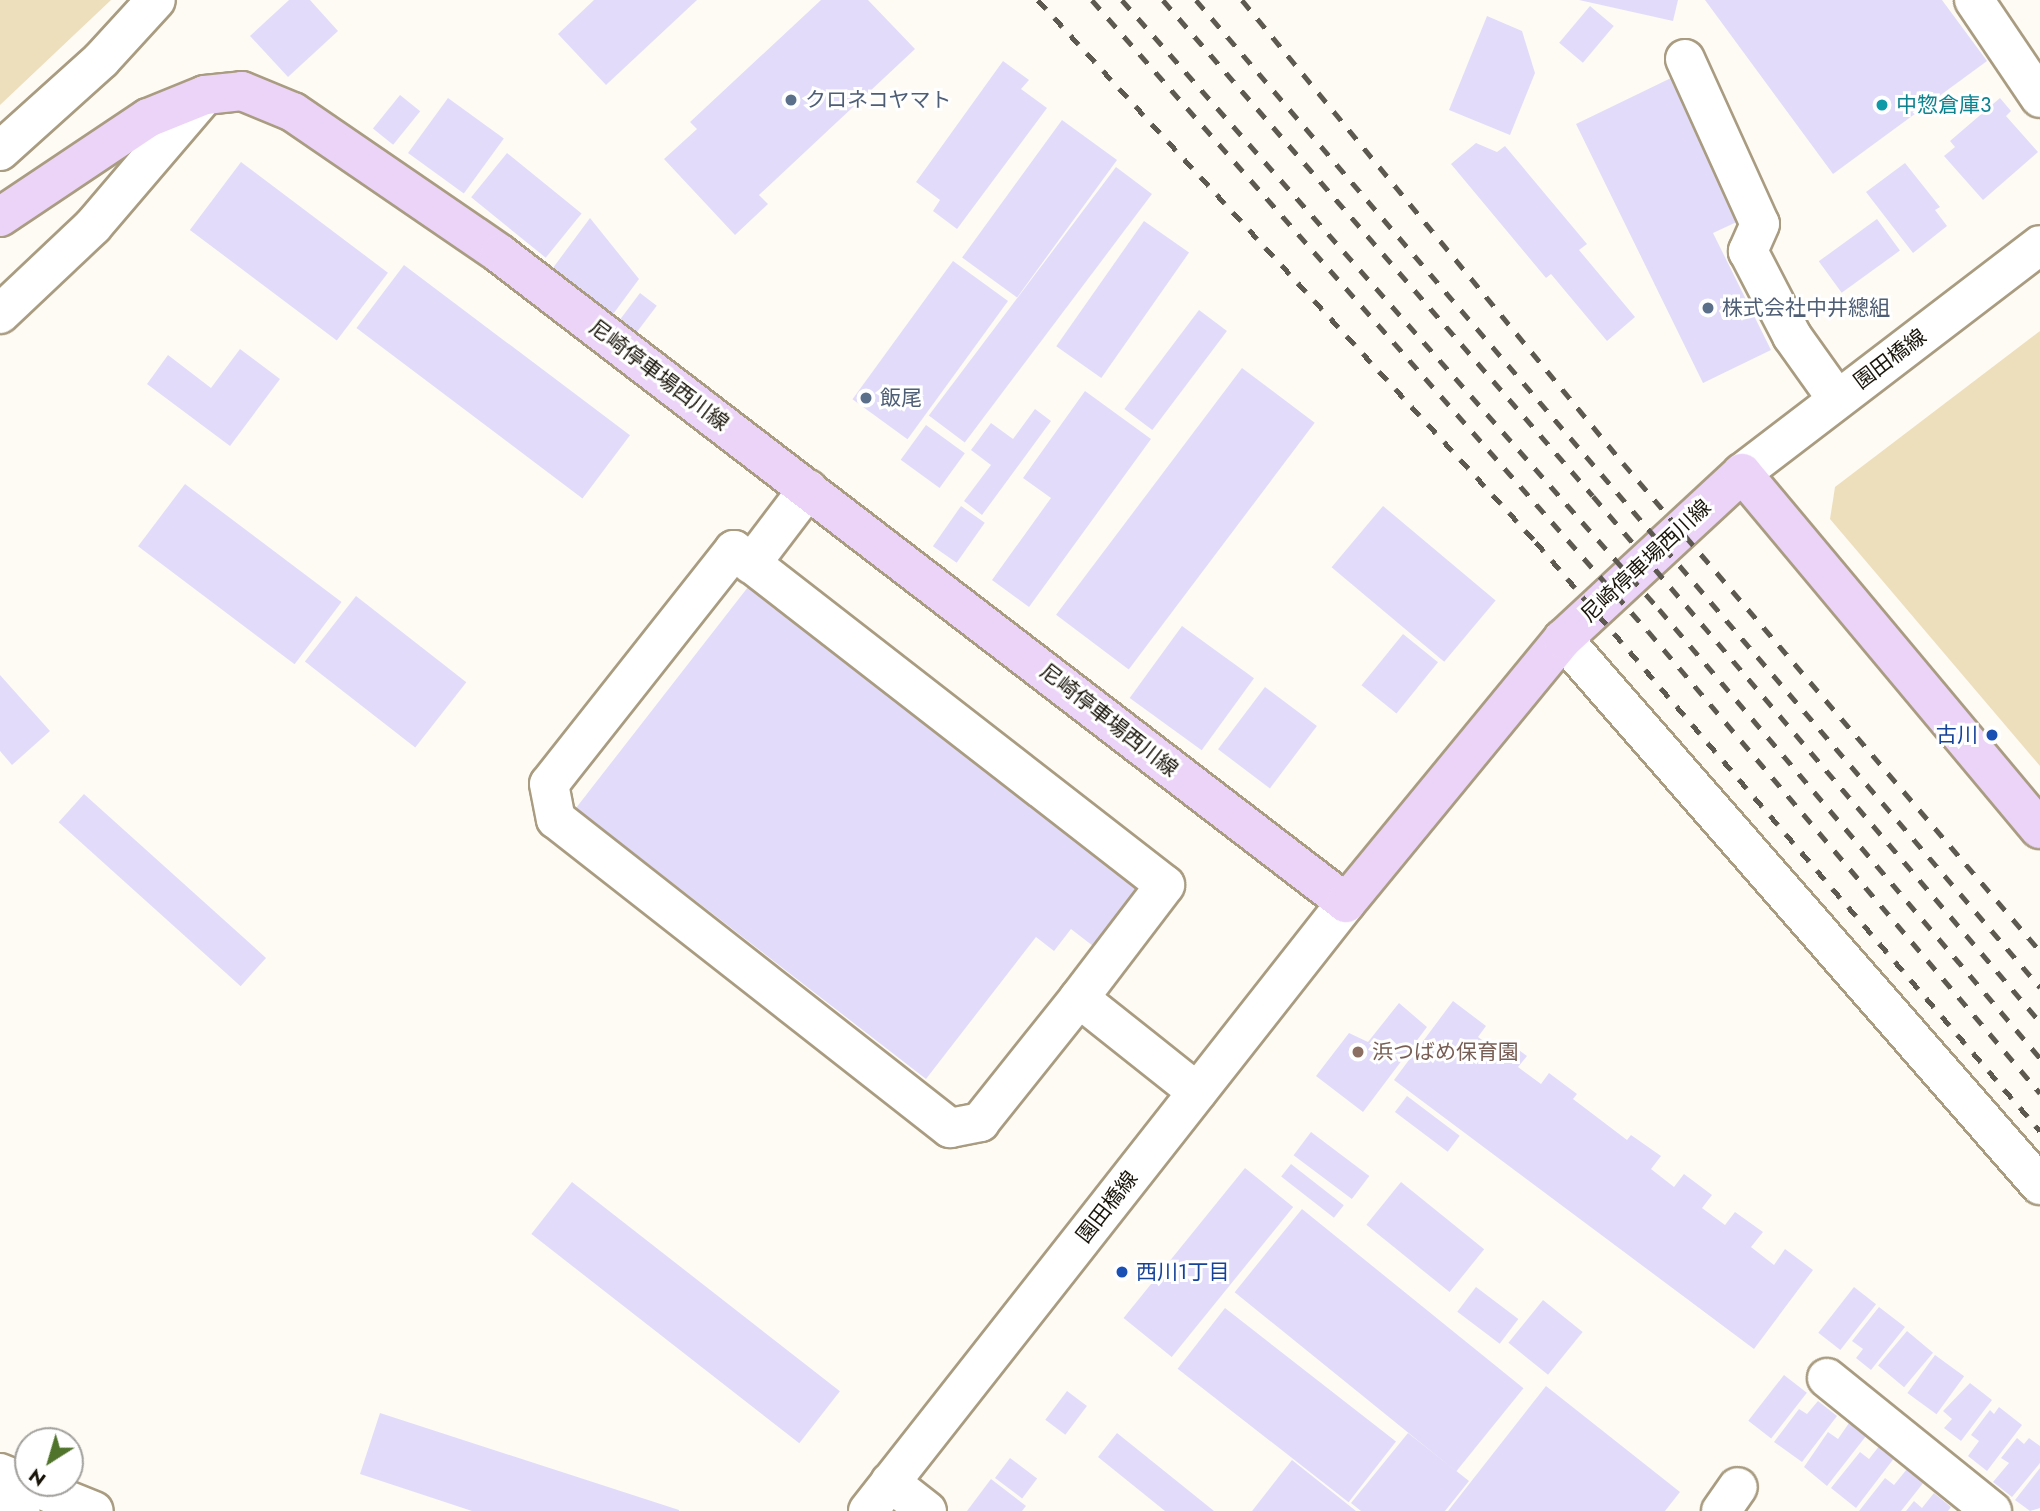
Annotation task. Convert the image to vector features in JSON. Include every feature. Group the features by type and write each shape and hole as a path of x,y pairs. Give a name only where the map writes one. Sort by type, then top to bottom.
{"main road":[{"name":"尼崎停車場西川線","path":"0,217 148,118 205,95 242,91 293,112 500,254 1346,903 1563,639 1742,473"},
{"path":"1742,473 2040,829"}],"street":[{"path":"0,151 101,60 156,0"},
{"path":"1974,0 2040,98"},
{"path":"1685,60 1760,224 1748,251 1792,336 1837,399"},
{"path":"0,314 93,226 205,95"},
{"name":"園田橋線","path":"1742,473 2040,246"},
{"path":"751,564 808,489"},
{"path":"733,550 1165,885 1079,998 980,1122 950,1128 555,819 549,784 733,550"},
{"path":"1563,639 2040,1185"},
{"name":"園田橋線","path":"879,1497 1346,903"},
{"path":"1079,998 1197,1092"},
{"path":"1827,1378 1992,1511"},
{"path":"0,1473 94,1511"},
{"path":"879,1497 928,1511"},
{"path":"0,1503 21,1511"}],"shaded area":[{"path":"0,0 111,0 0,105"},
{"path":"2040,331 2040,766 1830,519 1835,487"}],"building":[{"path":"289,0 310,0 338,31 288,77 250,36"},
{"path":"594,0 697,0 606,85 558,34"},
{"path":"821,0 868,0 915,49 759,195 768,204 735,235 664,159 697,129 690,122"},
{"path":"1579,0 1678,0 1673,21"},
{"name":"中惣倉庫3","path":"1705,0 1942,0 1987,61 1833,174"},
{"path":"1590,6 1614,26 1583,63 1559,43"},
{"path":"1487,16 1522,31 1535,73 1510,135 1449,110"},
{"path":"1003,61 1029,80 1021,89 1047,108 957,229 933,211 940,200 916,182"},
{"path":"1671,78 1741,220 1713,233 1771,350 1703,383 1576,124"},
{"path":"400,95 420,111 393,145 373,128"},
{"path":"448,98 504,139 464,194 408,153"},
{"path":"2000,98 2011,111 2006,116 2038,152 1983,200 1944,156 1955,147 1950,141"},
{"path":"1062,120 1117,160 1017,298 962,258"},
{"path":"1476,143 1497,152 1505,146 1587,244 1579,250 1635,317 1607,341 1551,274 1546,278 1451,164"},
{"path":"507,153 582,213 546,258 471,197"},
{"path":"241,162 388,273 337,341 190,230"},
{"path":"1905,163 1940,207 1935,210 1947,226 1913,253 1866,192"},
{"path":"1116,167 1152,194 965,442 929,415"},
{"path":"590,218 639,279 608,321 547,276"},
{"path":"1877,219 1900,251 1842,293 1819,261"},
{"path":"1144,221 1189,253 1101,378 1056,346"},
{"path":"953,261 1008,301 908,439 852,399"},
{"path":"404,265 630,435 582,498 356,328"},
{"path":"640,293 657,306 630,341 614,328"},
{"path":"1199,310 1227,331 1152,430 1124,409"},
{"path":"240,349 280,379 230,446 147,384 168,355 211,388"},
{"path":"1242,368 1315,423 1129,670 1056,615"},
{"path":"1085,391 1151,439 1029,607 992,580 1051,498 1023,478"},
{"path":"1035,409 1051,421 982,515 964,501 991,465 971,450 991,423 1013,439"},
{"path":"926,425 965,453 940,488 901,460"},
{"path":"185,484 342,602 295,664 138,546"},
{"path":"961,506 985,523 957,563 933,546"},
{"path":"1383,506 1496,600 1444,662 1332,567"},
{"path":"748,587 1137,888 1093,946 1071,929 1054,951 1036,937 926,1079 576,808"},
{"path":"356,596 466,682 415,748 305,661"},
{"path":"1182,626 1254,678 1202,750 1130,698"},
{"path":"1403,634 1438,662 1396,714 1361,685"},
{"path":"0,675 50,731 12,765 0,751"},
{"path":"1265,687 1317,726 1270,788 1218,749"},
{"path":"84,794 266,958 241,986 59,822"},
{"path":"1453,1001 1486,1026 1478,1037 1504,1056 1512,1045 1527,1056 1518,1067 1541,1084 1549,1073 1577,1094 1573,1099 1627,1140 1631,1135 1661,1156 1651,1169 1674,1187 1684,1174 1712,1195 1702,1208 1725,1225 1735,1212 1763,1232 1751,1247 1774,1265 1785,1249 1813,1270 1754,1349 1394,1080"},
{"path":"1399,1003 1427,1027 1363,1112 1316,1076 1349,1033 1368,1042"},
{"path":"1407,1096 1460,1136 1448,1152 1395,1112"},
{"path":"1311,1132 1369,1176 1352,1199 1294,1155"},
{"path":"1291,1164 1344,1205 1334,1218 1281,1177"},
{"path":"1245,1168 1293,1207 1172,1357 1124,1318"},
{"path":"572,1182 840,1391 799,1443 531,1234"},
{"path":"1401,1182 1484,1249 1450,1292 1366,1225"},
{"path":"1302,1209 1523,1388 1456,1472 1235,1292"},
{"path":"1476,1287 1518,1319 1500,1344 1457,1312"},
{"path":"1854,1287 1876,1304 1840,1350 1818,1333"},
{"path":"1543,1300 1583,1332 1548,1375 1508,1343"},
{"path":"1879,1307 1905,1327 1871,1370 1856,1358 1863,1349 1852,1341"},
{"path":"1225,1308 1396,1442 1349,1502 1178,1369"},
{"path":"1907,1331 1933,1353 1904,1387 1878,1365"},
{"path":"1935,1355 1964,1376 1936,1414 1907,1393"},
{"path":"1784,1375 1807,1393 1771,1439 1748,1421"},
{"path":"1970,1383 1992,1400 1961,1441 1944,1428 1952,1419 1943,1411"},
{"path":"1546,1386 1680,1492 1665,1511 1448,1511"},
{"path":"1067,1391 1087,1406 1065,1435 1045,1420"},
{"path":"1818,1401 1837,1416 1802,1462 1774,1442 1799,1409 1807,1414"},
{"path":"1999,1407 2022,1425 1987,1471 1968,1456 1979,1441 1971,1435 1990,1410 1994,1414"},
{"path":"380,1413 679,1511 472,1511 360,1474"},
{"path":"1849,1423 1866,1436 1827,1486 1804,1467 1828,1432 1838,1439"},
{"path":"1117,1433 1214,1511 1165,1511 1098,1457"},
{"path":"1408,1433 1469,1481 1445,1511 1361,1511 1351,1503"},
{"path":"2017,1438 2024,1444 2029,1438 2040,1446 2040,1463 2012,1497 1993,1482 2009,1463 2001,1458"},
{"path":"1880,1445 1895,1457 1856,1508 1831,1488 1860,1452 1869,1459"},
{"path":"1010,1458 1037,1478 1022,1498 995,1478"},
{"path":"1292,1460 1356,1511 1252,1511"},
{"path":"2040,1468 2040,1508 2030,1511 2015,1500"},
{"path":"1907,1469 1924,1482 1901,1511 1859,1511 1885,1478 1894,1485"},
{"path":"991,1479 1026,1506 1022,1511 967,1511"},
{"path":"1934,1493 1951,1507 1948,1511 1906,1511 1914,1501 1922,1508"}],"railway":[{"path":"1038,0 1536,542 2040,1131"},
{"path":"1092,0 1648,631 2040,1093"},
{"path":"1122,0 1659,609 2040,1058"},
{"path":"1163,0 1593,496 2040,1022"},
{"path":"1196,0 2040,987"},
{"path":"1242,0 1623,463 2040,951"}],"place":[{"name":"クロネコヤマト","path":"791,100"},
{"name":"中惣倉庫3","path":"1882,105"},
{"name":"株式会社中井總組","path":"1708,308"},
{"name":"飯尾","path":"866,398"},
{"name":"古川","path":"1992,735"},
{"name":"浜つばめ保育園","path":"1358,1052"},
{"name":"西川1丁目","path":"1122,1272"}]}
